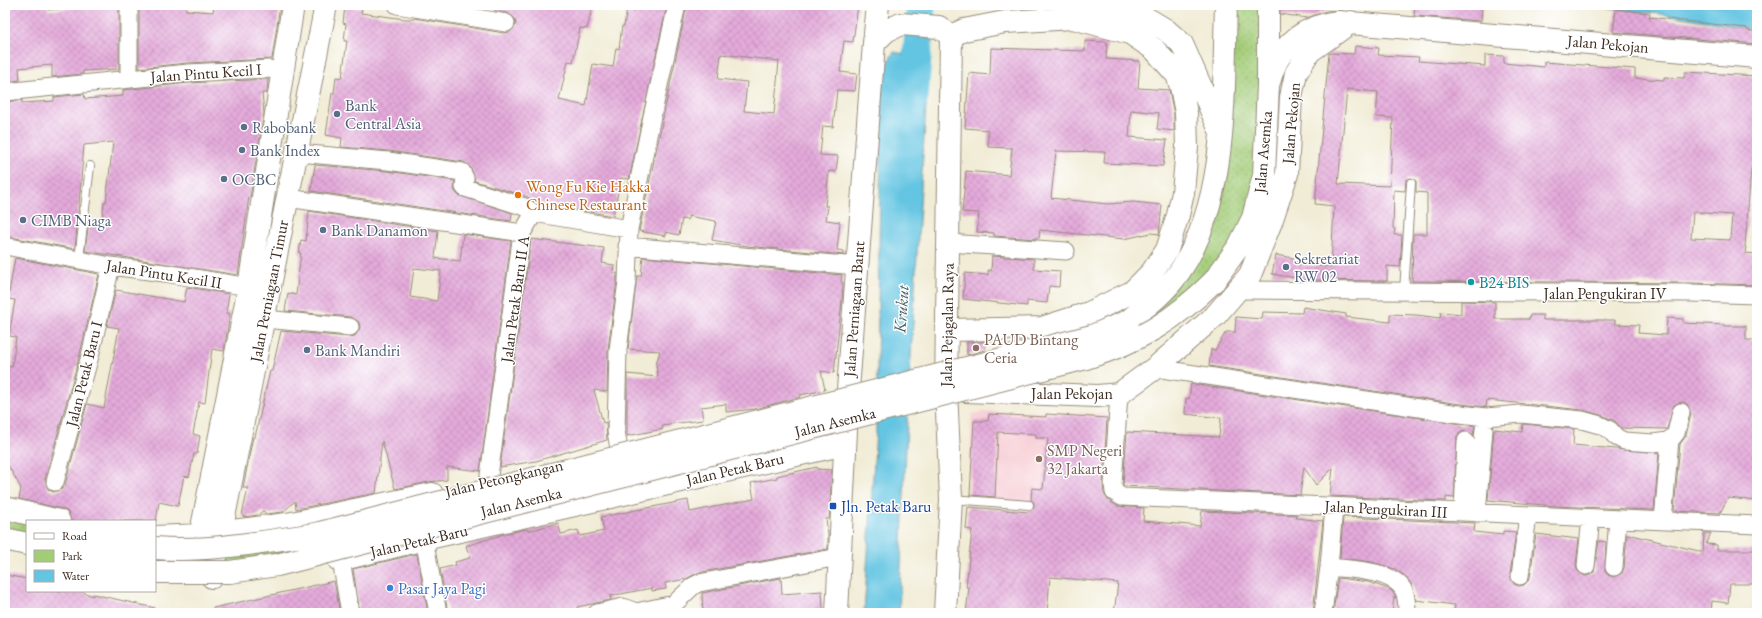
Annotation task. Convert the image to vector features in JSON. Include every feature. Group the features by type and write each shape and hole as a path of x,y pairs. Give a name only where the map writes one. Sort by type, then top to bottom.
{"street":[{"name":"Jalan Pintu Kecil I","path":"129,5 129,79"},
{"name":"Jalan Perniagaan Timur","path":"203,578 293,5"},
{"name":"Jalan Perniagaan Timur","path":"210,534 264,319 326,5"},
{"path":"397,5 506,23"},
{"path":"619,449 616,431 618,350 627,281 628,238 651,121 677,5"},
{"name":"Jalan Perniagaan Barat","path":"837,613 848,390 878,5"},
{"path":"887,5 903,24"},
{"name":"Jalan Asemka","path":"156,548 183,550 240,546 316,534 1092,336 1128,321 1159,297 1180,271 1205,220 1215,175 1221,133 1226,5"},
{"name":"Jalan Asemka","path":"156,572 230,572 277,565 1072,362 1130,342 1169,321 1198,297 1214,281 1239,246 1253,218 1264,175 1268,85 1268,5"},
{"path":"874,42 886,31 903,24 945,32 1005,22 1073,18 1121,13 1140,16 1156,24 1182,44 1221,133"},
{"path":"947,330 1042,328 1089,313 1132,292 1152,272 1167,250 1183,193 1187,147 1186,113 1177,75 1154,48 1130,33 1073,18"},
{"path":"1268,85 1279,57 1297,36 1323,24 1351,22"},
{"name":"Jalan Pekojan","path":"946,390 1098,396 1119,394 1155,368 1215,316 1250,275 1287,174 1291,97 1296,73 1309,52 1351,22 1757,57"},
{"name":"Jalan Pejagalan Raya","path":"945,32 948,243 946,390 951,499 945,613"},
{"name":"Jalan Pintu Kecil I","path":"5,92 226,70 268,69 283,71"},
{"path":"298,153 388,161 462,172 465,178 465,188 525,207 534,213 628,238 857,266"},
{"path":"288,198 522,233"},
{"name":"Jalan Petak Baru II A","path":"488,483 522,233 534,213"},
{"path":"948,243 1066,251"},
{"name":"Jalan Pintu Kecil II","path":"5,246 111,266 249,287"},
{"name":"Jalan Petak Baru I","path":"55,482 90,356 111,266"},
{"name":"Jalan Pengukiran IV","path":"1237,290 1757,295"},
{"path":"264,319 350,328"},
{"path":"1028,329 1015,344 1012,364 1020,382 1036,394"},
{"path":"1155,368 1452,412 1486,416 1521,414 1582,420 1600,425 1610,430 1616,437 1624,441 1653,444 1668,441 1676,433 1681,412"},
{"name":"Jalan Petongkangan","path":"156,537 210,534 287,524 488,483 848,390"},
{"name":"Jalan Pengukiran III","path":"1119,394 1113,485 1114,492 1117,495 1128,498 1757,526"},
{"path":"1470,513 1484,429"},
{"path":"1663,521 1670,439"},
{"path":"1466,441 1470,513"},
{"name":"Jalan Petak Baru","path":"156,577 203,578 262,573 340,560 424,539 845,444"},
{"path":"1322,613 1329,568 1334,507"},
{"path":"5,508 55,520"},
{"path":"1520,576 1528,515"},
{"path":"5,518 26,524"},
{"path":"1586,566 1591,518"},
{"path":"1614,567 1618,519"},
{"path":"5,539 26,544"},
{"path":"424,539 438,613"},
{"path":"5,553 26,557"},
{"path":"597,613 623,607 636,612 674,604 693,586 699,583 839,557"},
{"path":"340,560 350,613"},
{"path":"1329,568 1368,572 1382,575 1399,583 1404,590 1407,613"}],"lane":[{"path":"79,260 90,166"},
{"path":"1404,291 1411,183"},
{"path":"951,499 1029,505"}],"shaded area":[{"name":"SMP Negeri 32 Jakarta","path":"990,411 1113,414 1101,515 967,503 972,414"}],"green space":[{"path":"1226,5 1268,5 1253,218 1169,321 282,563 156,572 156,548 240,546 1092,336 1159,297 1205,220"},
{"path":"5,517 26,522 26,544 5,539"}],"water":[{"path":"1588,5 1757,5 1757,30 1676,16"},
{"path":"894,52 925,58 928,71 907,423 899,613 864,613 876,431 882,71"}],"building":[{"path":"7,5 47,5 48,10 75,8 75,5 119,5 119,69 83,71 83,74 52,77 52,65 19,68 20,80 5,82 5,20 8,20"},
{"path":"139,5 186,5 186,10 213,12 214,5 280,5 272,59 188,63 139,68"},
{"path":"496,5 593,5 587,29 580,28 573,62 568,61 559,100 586,106 593,64 613,67 616,48 619,49 622,26 624,26 627,9 635,11 636,5 667,5 629,179 621,178 613,216 538,203 528,197 475,181 471,168 464,162 389,151 341,147 342,138 326,135 332,93 334,93 336,77 342,78 347,41 344,41 346,24 343,23 345,6 362,8 361,13 405,19 414,18 504,33 510,32 516,25 515,19 508,13 495,11"},
{"path":"687,5 858,5 853,42 844,41 840,72 857,74 855,91 837,90 833,127 823,126 820,155 838,156 836,172 829,171 825,206 828,206 826,220 840,222 837,250 844,251 844,255 747,246 712,240 716,221 688,216 688,220 682,219 679,235 666,232 666,236 639,231","holes":["721,54 779,61 774,114 744,111 747,82 718,79"]},
{"path":"1280,5 1343,5 1343,10 1326,11 1307,18 1280,14"},
{"path":"1415,5 1482,5 1481,21 1414,16"},
{"path":"1616,9 1650,13 1649,17 1747,28 1747,30 1757,32 1757,44 1613,32"},
{"path":"1085,41 1107,42 1106,59 1140,61 1138,88 1169,90 1174,114 1174,131 1157,129 1159,113 1131,110 1129,137 1167,140 1163,166 1104,163 1105,152 1056,151 1051,198 1108,204 1133,202 1162,205 1159,234 1151,233 1124,239 1040,230 1039,238 1036,237 1036,239 994,236 994,233 977,232 979,213 962,212 966,171 1009,175 1012,148 988,147 988,130 965,128 969,73 990,75 991,48 1085,51"},
{"path":"1355,46 1379,48 1378,55 1419,57 1418,61 1485,66 1485,55 1504,56 1504,63 1544,67 1544,62 1635,69 1635,78 1664,80 1664,77 1684,78 1685,72 1757,76 1757,169 1751,169 1745,253 1757,254 1757,285 1691,283 1412,281 1413,234 1427,234 1427,193 1416,192 1416,181 1411,178 1406,180 1405,191 1394,190 1394,235 1402,235 1400,267 1387,266 1387,281 1308,280 1272,274 1276,255 1299,259 1298,265 1331,267 1334,206 1315,204 1329,53 1354,54","holes":["1347,89 1378,92 1376,117 1393,118 1390,186 1338,184","1693,212 1732,215 1730,240 1691,238"]},
{"path":"268,79 267,93 262,93 264,113 249,197 238,275 85,251 89,220 102,222 104,202 106,202 113,142 84,145 75,249 5,236 5,102 22,100 22,103 54,101 54,97 84,94 85,99 123,96 123,90 189,83"},
{"path":"315,165 387,171 455,181 454,190 458,195 512,213 511,221 311,191"},
{"path":"309,211 438,231 435,258 460,261 463,234 511,241 480,471 447,467 447,480 395,489 382,441 376,493 296,509 295,501 283,512 266,514 263,511 258,515 244,517 242,515 248,488 243,488 253,437 255,437 281,331 349,337 355,336 360,328 359,322 351,317 285,311 288,293 296,295 301,240 306,241","holes":["414,268 441,271 437,301 410,297"]},
{"path":"531,239 604,248 602,263 614,265 613,273 617,273 617,280 608,349 607,392 594,390 603,423 606,422 607,440 536,461 500,467"},
{"path":"992,256 1034,259 1034,269 1060,271 1059,287 1049,286 1047,303 1027,301 1027,306 963,299 965,273 988,275 988,270 991,271"},
{"path":"643,257 842,275 842,300 834,373 821,371 825,390 800,395 800,397 755,409 726,412 726,404 701,407 703,420 670,424 662,426 663,429 627,436 627,374 658,377 656,364 660,351 628,349 637,276 641,276"},
{"path":"15,258 99,274 80,354 45,479 48,489 53,492 62,489 65,485 87,404 104,408 119,328 107,326 116,290 184,302 187,287 229,294 226,313 230,314 224,351 212,349 205,403 199,402 193,434 200,436 197,454 194,454 189,477 184,476 178,506 159,502 156,521 71,520 68,512 62,509 19,499 21,488 5,460 5,366 12,367 16,337 9,336 15,300 8,299"},
{"path":"1461,301 1495,302 1495,319 1529,319 1530,315 1543,315 1543,320 1615,320 1615,324 1639,325 1638,333 1666,335 1667,318 1683,319 1683,323 1746,326 1746,340 1757,340 1757,501 1728,498 1720,513 1674,511 1680,444 1686,436 1691,414 1688,405 1684,402 1674,405 1667,429 1621,428 1615,421 1583,410 1487,400 1486,407 1209,366 1211,349 1215,350 1226,332 1235,332 1236,317 1262,319 1263,312 1302,313 1303,307 1346,314 1346,317 1390,322 1390,314 1440,318 1441,312 1461,314"},
{"name":"PAUD Bintang Ceria","path":"967,342 985,342 985,350 967,355"},
{"path":"1191,384 1475,426 1473,435 1466,431 1461,432 1457,436 1454,498 1446,497 1446,501 1330,496 1333,468 1316,485 1304,467 1300,495 1123,486 1127,432 1219,437 1221,418 1185,414 1186,398 1189,399"},
{"path":"989,414 1046,417 1046,414 1107,418 1103,484 1104,494 1108,500 1117,506 1144,508 1143,521 1200,526 1202,511 1297,515 1296,518 1323,521 1313,613 1114,613 1118,583 1050,577 1047,613 966,613 969,587 966,587 972,530 966,529 968,507 1029,512 1034,506 1034,502 1031,500 1032,488 1043,489 1048,438 1036,438 1036,434 998,432 995,497 970,495 974,421 988,421"},
{"path":"1523,424 1574,429 1573,445 1659,453 1654,510 1555,506 1488,500 1494,429 1522,432"},
{"path":"817,467 817,469 832,470 829,519 826,519 828,549 697,573 686,579 665,583 666,589 652,591 652,588 610,596 611,600 577,607 579,613 448,613 440,569 456,565 455,562 470,558 466,546 504,534 527,529 528,531 558,523 561,534 578,530 580,536 604,531 601,517 688,500 690,512 754,499 751,483 777,478 777,476"},
{"path":"1343,517 1475,523 1474,532 1503,535 1503,531 1516,532 1510,575 1514,584 1519,586 1524,585 1530,578 1536,534 1579,539 1576,565 1577,570 1585,576 1594,572 1599,541 1606,542 1605,571 1608,575 1614,577 1622,573 1624,568 1627,534 1703,552 1704,533 1711,533 1706,544 1717,545 1717,550 1757,550 1757,584 1730,584 1728,603 1712,601 1711,613 1454,613 1455,605 1416,600 1412,585 1405,576 1395,569 1372,562 1340,558"},
{"name":"Pasar Jaya Pagi","path":"417,554 428,613 360,613 353,569"},
{"path":"5,575 26,579 26,592 83,592 93,596 93,594 155,608 154,613 5,613"},
{"path":"781,578 782,594 822,591 823,609 818,609 818,613 703,613 702,593"},
{"path":"1338,578 1368,582 1392,591 1396,598 1394,597 1392,613 1333,613"},
{"path":"334,581 340,613 213,613 213,608"}],"waterway":[{"name":"Krukut","path":"914,97 921,5"}],"place":[{"name":"Bank Central Asia","path":"337,114"},
{"name":"Rabobank","path":"244,127"},
{"name":"Bank Index","path":"242,150"},
{"name":"OCBC","path":"224,179"},
{"name":"Wong Fu Kie Hakka Chinese Restaurant","path":"518,195"},
{"name":"CIMB Niaga","path":"23,220"},
{"name":"Bank Danamon","path":"323,230"},
{"name":"Sekretariat RW 02","path":"1286,267"},
{"name":"B24 BIS","path":"1471,282"},
{"name":"PAUD Bintang Ceria","path":"976,348"},
{"name":"Bank Mandiri","path":"307,350"},
{"name":"SMP Negeri 32 Jakarta","path":"1039,459"},
{"name":"Jln. Petak Baru","path":"833,506"},
{"name":"Pasar Jaya Pagi","path":"390,588"}]}
